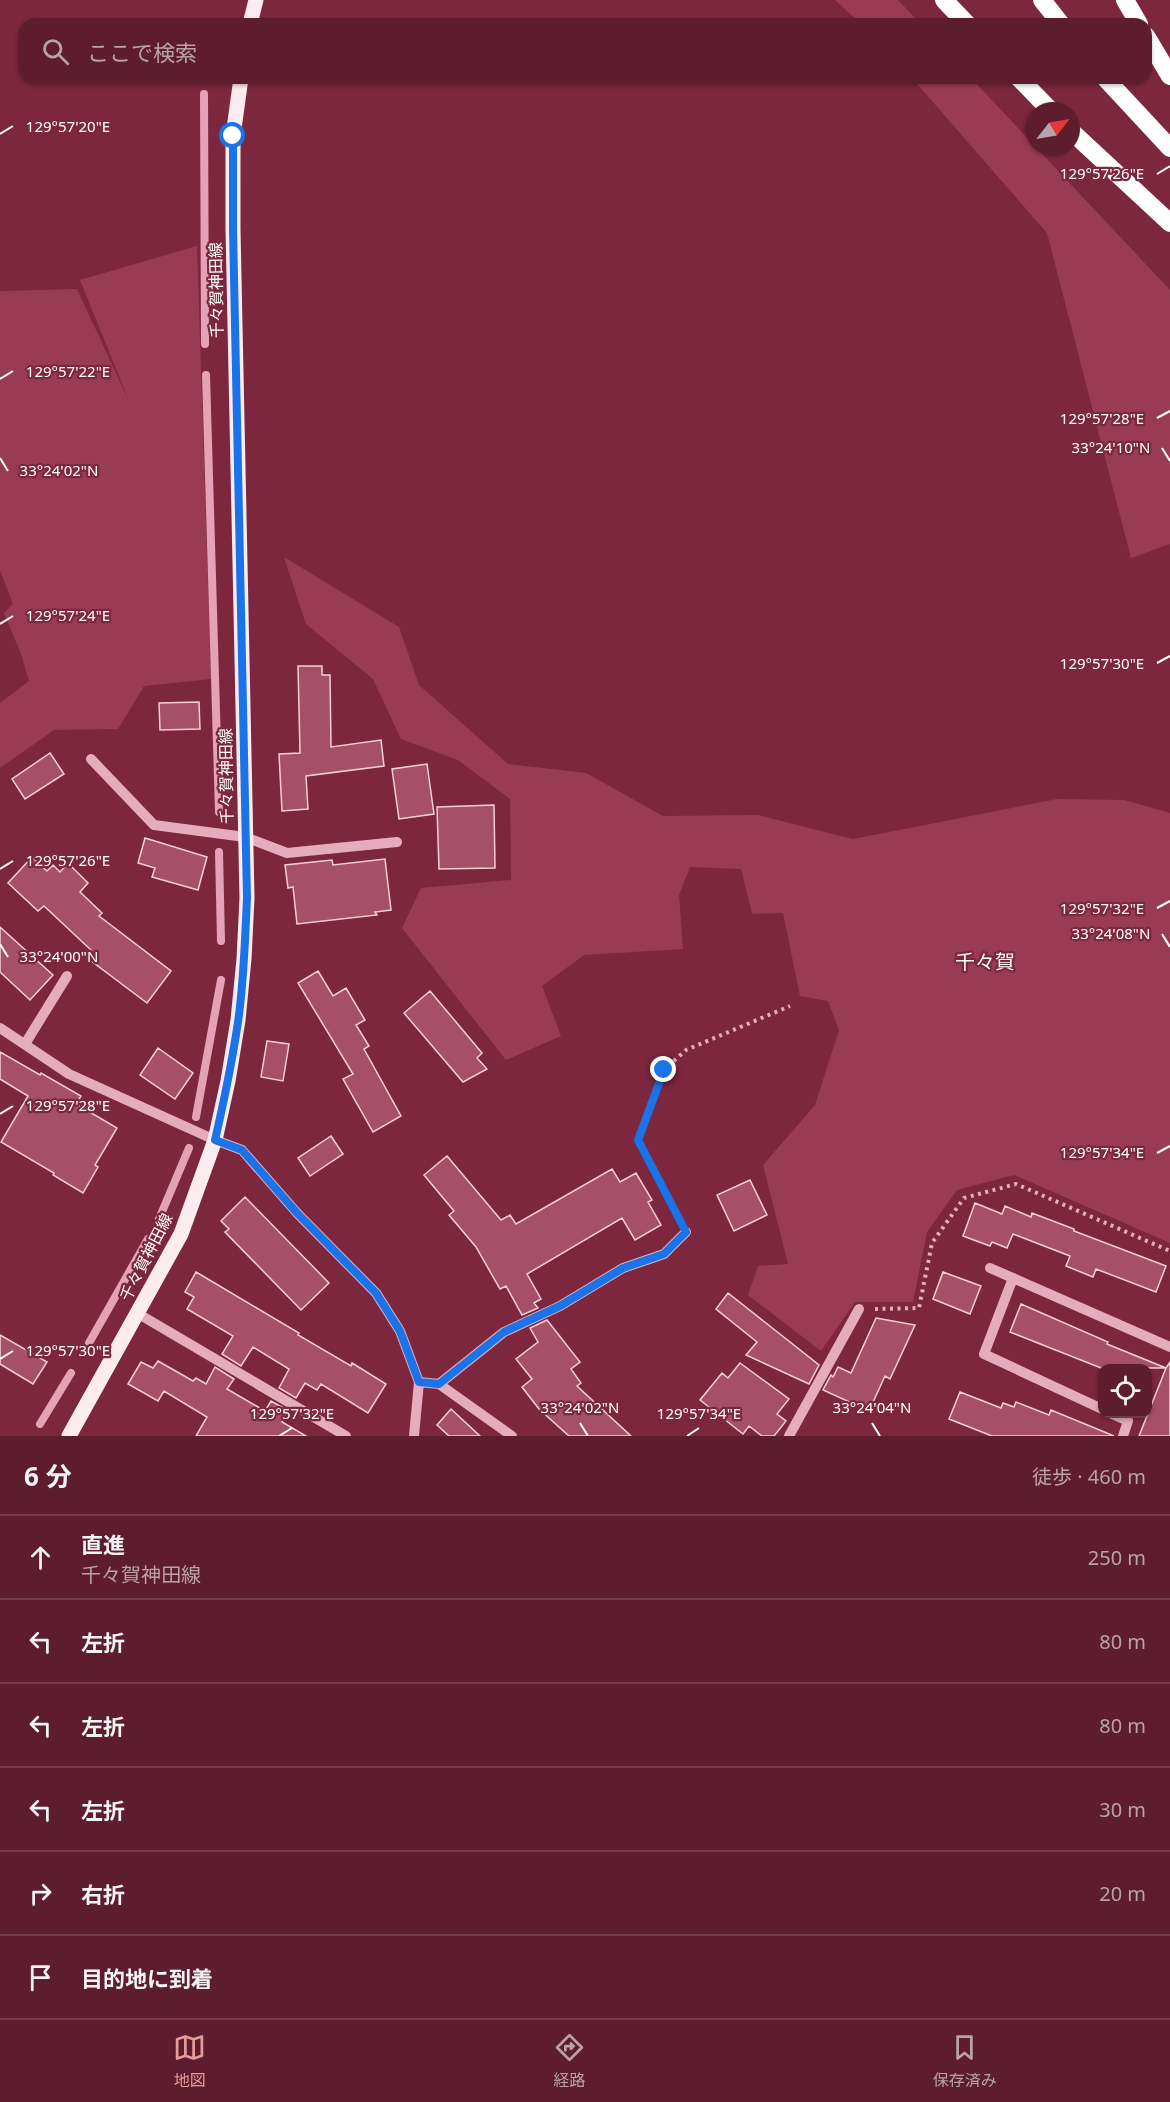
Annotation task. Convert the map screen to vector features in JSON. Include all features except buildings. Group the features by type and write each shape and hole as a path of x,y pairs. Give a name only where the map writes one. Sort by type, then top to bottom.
{"highway":[{"path":"944,0 961,18"},
{"path":"1042,0 1056,18"},
{"path":"1125,0 1136,18"},
{"path":"1152,46 1170,76"},
{"path":"1026,84 1043,102"},
{"path":"1111,84 1170,148"},
{"path":"1080,139 1170,223"}],"main road":[{"path":"252,18 256,0"},
{"name":"千々賀神田線","path":"69,1436 181,1233 215,1140 233,1050 243,969 247,898 233,229 233,136 240,84"}],"street":[{"path":"91,759 154,825 245,837 287,853 397,842"},
{"path":"25,1044 68,976"},
{"path":"0,1028 69,1074 242,1150 297,1213 376,1293 400,1331 419,1382 414,1436"},
{"path":"439,1384 504,1332 560,1306 623,1268 664,1254 686,1232"},
{"path":"990,1268 1170,1347"},
{"path":"1013,1278 984,1354 1098,1407"},
{"path":"789,1436 859,1310"},
{"path":"138,1313 346,1436"},
{"path":"419,1382 439,1384 512,1436"},
{"path":"1122,1418 1128,1421 1123,1436"}],"path":[{"path":"686,1232 638,1140 664,1070 686,1050 790,1006"},
{"path":"859,1310 919,1308 932,1243 963,1198 1016,1184 1170,1251"}],"shaded area":[{"path":"835,0 898,0 915,18 854,18"},
{"path":"917,84 977,84 1026,137 1026,156 1044,156 1170,290 1170,544 1131,558 1047,233"},
{"path":"197,246 211,679 144,686 118,729 54,730 0,768 0,703 29,681 21,654 4,613 13,604 0,570 0,291 77,289 129,401 80,280"},
{"path":"284,557 399,627 419,685 508,764 586,773 663,816 758,815 853,839 1057,799 1124,800 1170,813 1170,1243 1014,1175 957,1190 927,1232 913,1302 855,1302 821,1351 748,1295 758,1266 788,1264 763,1165 815,1105 839,1030 828,1001 800,996 783,913 752,914 741,869 690,867 679,895 683,949 584,955 542,986 561,1036 506,1060 402,928 421,888 511,880 510,799 458,760 401,739 373,679 306,624"}],"waterway":[{"path":"204,94 205,344"},
{"path":"206,375 219,812"},
{"path":"219,852 221,941"},
{"path":"196,1117 221,980"},
{"path":"159,1219 189,1148"},
{"path":"89,1343 148,1239"},
{"path":"40,1424 71,1373"}],"district":[{"name":"千々賀","path":"985,962"}],"route":[{"path":"233,136 247,898 238,1020 215,1140 242,1150 297,1213 376,1293 400,1331 419,1382 439,1384 504,1332 560,1306 623,1268 664,1254 686,1232 638,1140 664,1070"}]}
